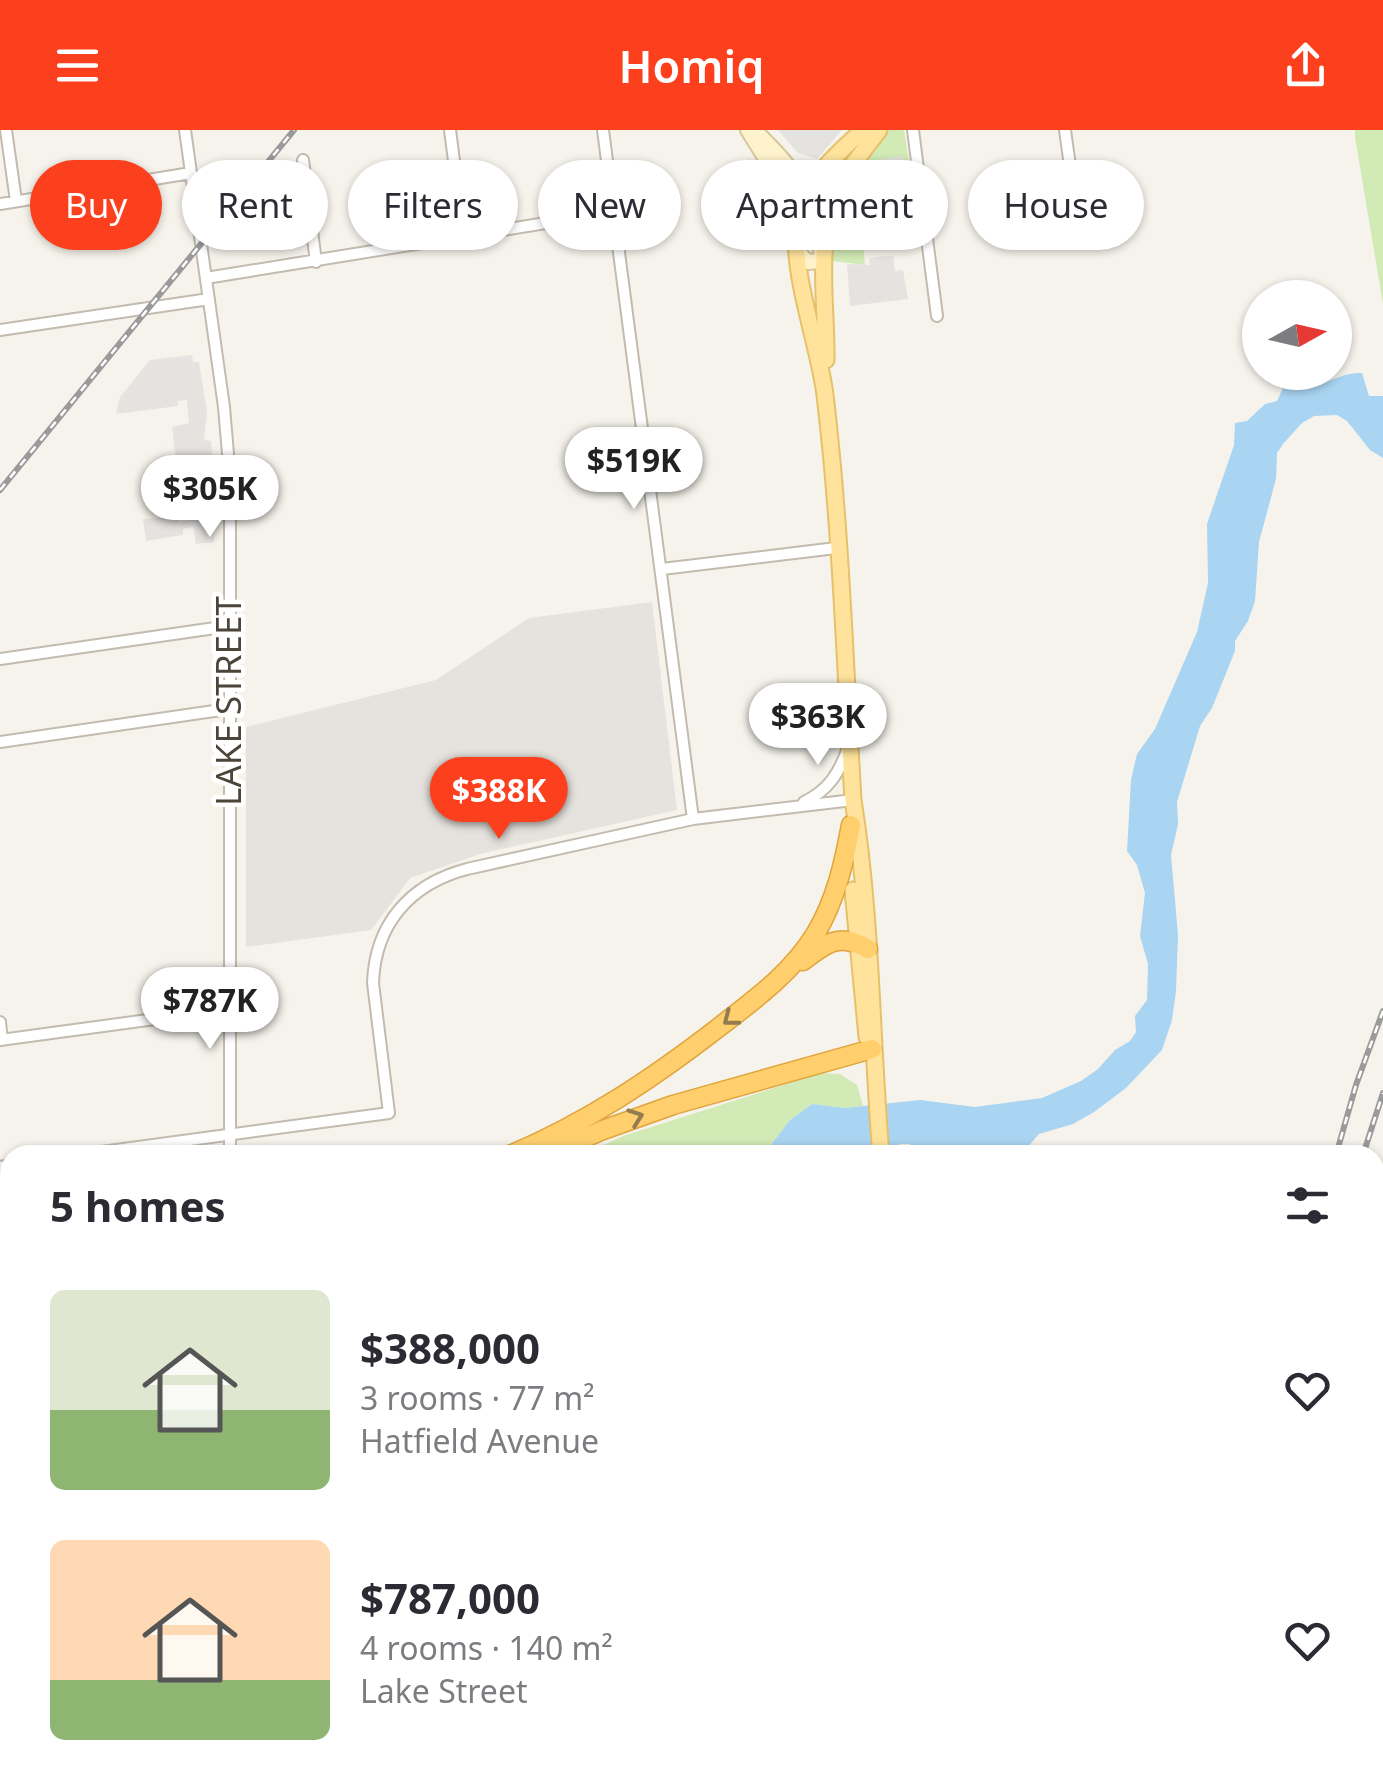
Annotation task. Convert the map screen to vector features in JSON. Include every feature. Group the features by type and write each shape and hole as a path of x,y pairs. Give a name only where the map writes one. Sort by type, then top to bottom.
{"highway":[{"path":"773,984 806,948 827,912 841,876 851,824"},
{"path":"530,1145 619,1101 826,942 840,938 862,946"},
{"path":"568,1145 672,1104 872,1050"}],"main road":[{"path":"832,160 863,130"},
{"path":"862,946 862,855 853,800 826,404 823,260 830,215 840,187 879,130"},
{"path":"797,250 826,404"},
{"path":"853,800 851,824 862,946 872,982 872,1050 880,1145"}],"street":[{"path":"6,130 16,201"},
{"name":"LAKE STREET","path":"185,130 190,160"},
{"path":"450,130 454,160"},
{"path":"603,130 607,160"},
{"path":"751,130 781,160"},
{"path":"751,130 768,160"},
{"path":"913,130 938,316"},
{"path":"1065,130 1069,160"},
{"path":"0,204 182,174"},
{"name":"LAKE STREET","path":"202,250 228,444 230,1145"},
{"path":"314,250 316,262"},
{"path":"206,278 387,250"},
{"path":"619,250 693,818"},
{"path":"798,250 807,262 823,260 821,250"},
{"path":"0,330 209,299"},
{"path":"662,569 836,548"},
{"path":"0,659 229,626"},
{"path":"0,742 228,709"},
{"path":"798,804 820,794 830,784 850,742"},
{"path":"152,1145 389,1112 374,966 388,924 411,896 431,882 456,872 693,818 853,800"},
{"path":"0,1022 1,1040 229,1009"}],"shaded area":[{"path":"778,130 842,130 817,159 798,153"},
{"path":"893,255 895,271 903,270 908,299 850,306 847,264 869,265 870,258"},
{"path":"192,355 193,362 199,362 207,412 204,440 211,441 213,462 208,465 209,473 214,474 214,542 196,544 193,527 183,529 183,535 146,541 143,519 177,516 179,522 189,520 187,513 182,512 172,427 189,423 187,400 178,401 178,406 116,414 120,397 150,360"},
{"path":"652,602 677,810 480,854 410,878 371,930 246,947 246,727 436,680 529,618"}],"green space":[{"path":"887,130 904,130 909,160 866,160"},
{"path":"1355,130 1383,130 1383,304 1355,137"},
{"path":"831,250 864,250 865,265 832,261"},
{"path":"821,1073 840,1074 857,1085 863,1106 812,1104 790,1120 771,1145 604,1145"}],"water":[{"path":"1362,373 1369,396 1383,396 1383,458 1370,450 1347,421 1337,415 1314,416 1302,423 1277,453 1276,479 1259,542 1255,601 1235,641 1235,651 1212,708 1200,726 1177,802 1178,824 1171,855 1178,935 1176,991 1162,1050 1126,1088 1094,1112 1073,1124 1039,1134 1029,1145 771,1145 790,1120 812,1104 845,1108 920,1100 975,1107 1042,1098 1081,1081 1130,1041 1136,1032 1135,1016 1147,1000 1148,964 1140,936 1145,893 1137,865 1127,851 1131,780 1137,754 1155,729 1197,632 1208,583 1207,524 1234,445 1235,423 1247,421 1265,404 1277,401 1282,390 1352,390 1352,374"}],"railway":[{"path":"0,490 294,130"},
{"path":"1339,1145 1383,1011"},
{"path":"1366,1145 1383,1093"}]}
